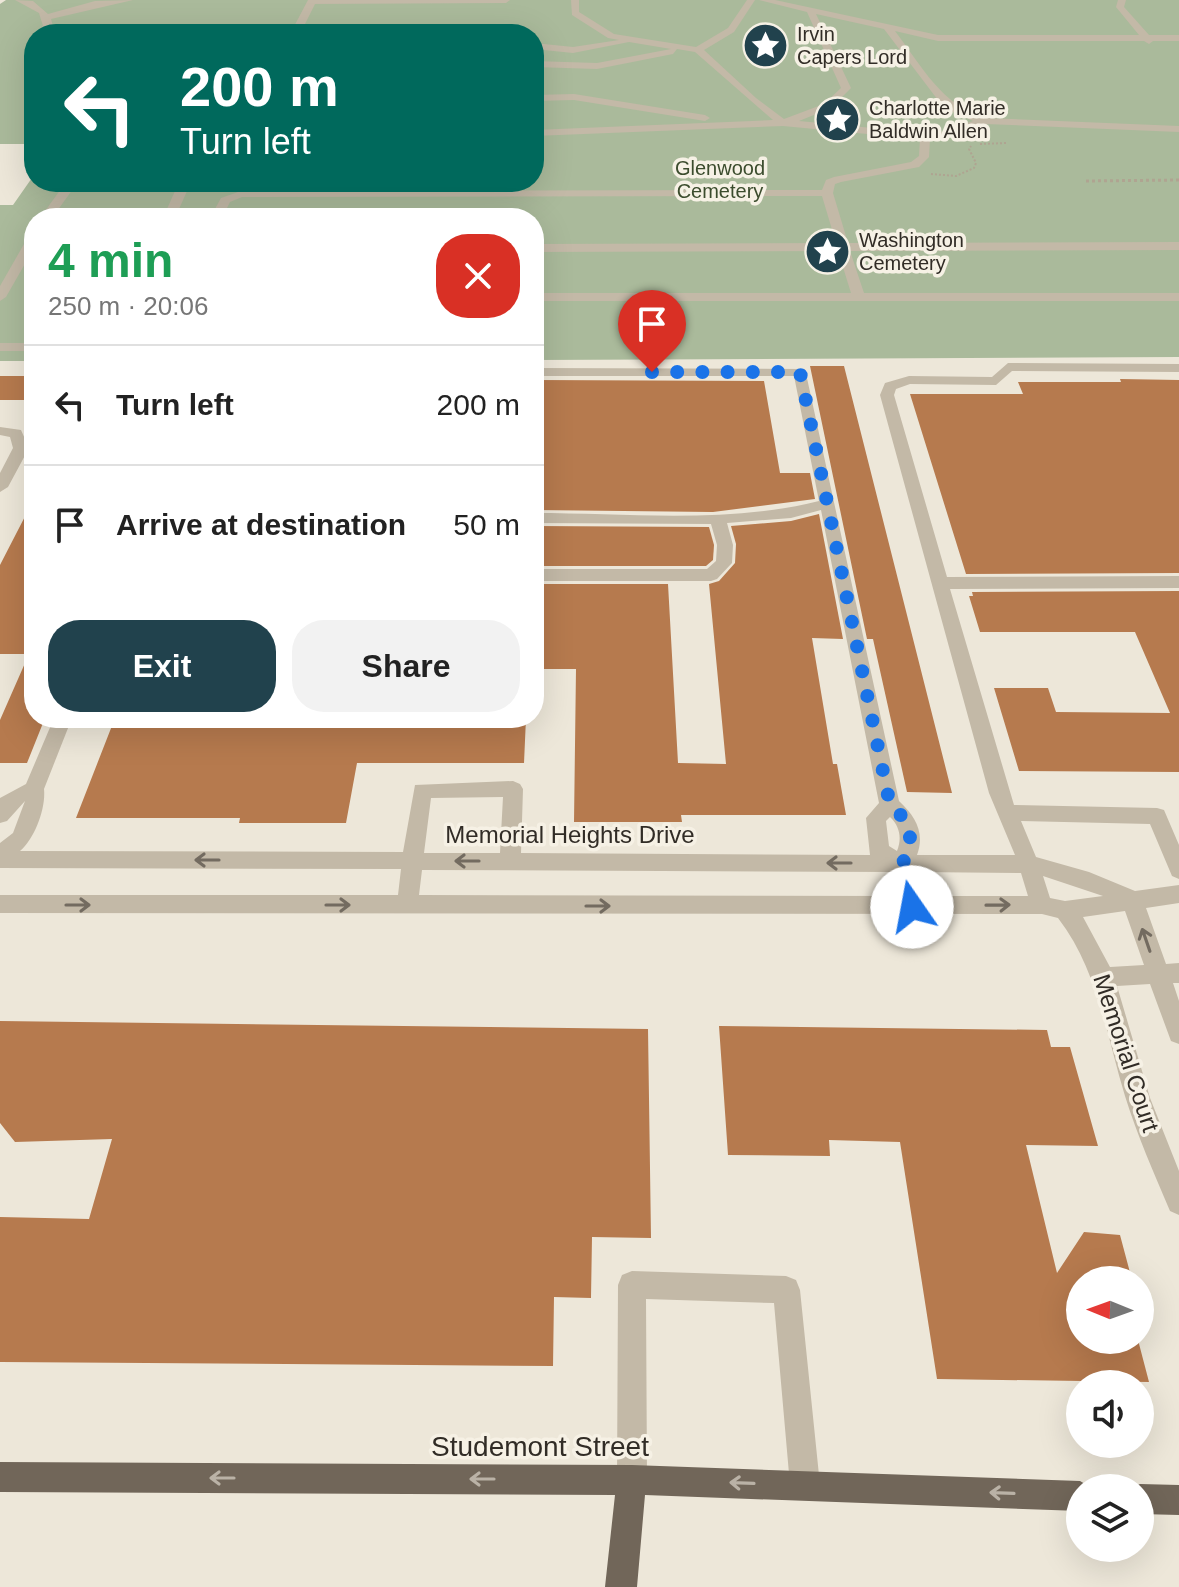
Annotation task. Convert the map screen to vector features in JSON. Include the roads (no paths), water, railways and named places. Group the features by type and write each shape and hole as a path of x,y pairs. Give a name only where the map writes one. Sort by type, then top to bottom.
{"main road":[{"name":"Studemont Street","path":"0,1477 632,1480 1066,1495"},
{"path":"621,1587 632,1480"},
{"path":"1154,1499 1179,1500"}],"street":[{"path":"19,0 36,5 47,17 48,24"},
{"path":"47,17 94,2 129,0"},
{"path":"300,24 312,1 506,0"},
{"path":"575,0 575,13 611,36 694,49 738,111"},
{"path":"544,64 577,72 581,80 597,66 694,49 731,30 751,0"},
{"path":"763,0 938,38 1149,41 1179,38"},
{"path":"1122,0 1120,7 1149,41"},
{"path":"544,97 575,94 738,111 783,123 835,101 846,88 810,10"},
{"path":"888,28 948,106 963,115 984,121 1179,129"},
{"path":"905,53 938,38"},
{"path":"544,47 573,50 636,41"},
{"path":"713,127 738,111"},
{"path":"544,133 783,123 925,136 942,135 984,121"},
{"path":"858,296 827,193 830,182 911,166 924,157 925,136"},
{"path":"221,208 225,200 241,194 827,193"},
{"path":"544,248 1179,246"},
{"path":"0,297 24,255"},
{"path":"544,297 1179,297"},
{"path":"0,347 24,347"},
{"name":"Memorial Court","path":"1179,368 1008,367 996,381 909,380 890,386 887,395 999,793 1029,864 1053,907 1084,931 1102,977 1138,1098 1179,1202"},
{"path":"544,372 800,372 890,805 906,820 911,842 903,863 912,907"},
{"path":"0,487 21,448 8,432"},
{"path":"544,518 718,519 791,513 827,504"},
{"path":"544,575 711,575 724,563 725,545 718,519"},
{"path":"940,583 1179,582"},
{"path":"0,857 21,838 35,800 34,789 59,728"},
{"path":"0,815 5,804 18,794 34,789"},
{"path":"407,905 422,790 513,789 510,861"},
{"path":"890,805 876,818 879,851 903,863"},
{"path":"1009,813 1157,816 1179,870"},
{"name":"Memorial Heights Drive","path":"0,857 1029,864 1101,884 1132,900"},
{"path":"0,904 1053,907 1179,894"},
{"path":"1132,900 1169,975 1178,1028"},
{"path":"1102,977 1169,975"},
{"path":"632,1480 632,1285 786,1290 805,1485"}],"place":[{"name":"Irvin Capers Lord","path":"766,46"},
{"name":"Charlotte Marie Baldwin Allen","path":"838,119"},
{"name":"Washington Cemetery","path":"828,252"}],"park label":[{"name":"Glenwood Cemetery","path":"720,180"}]}
